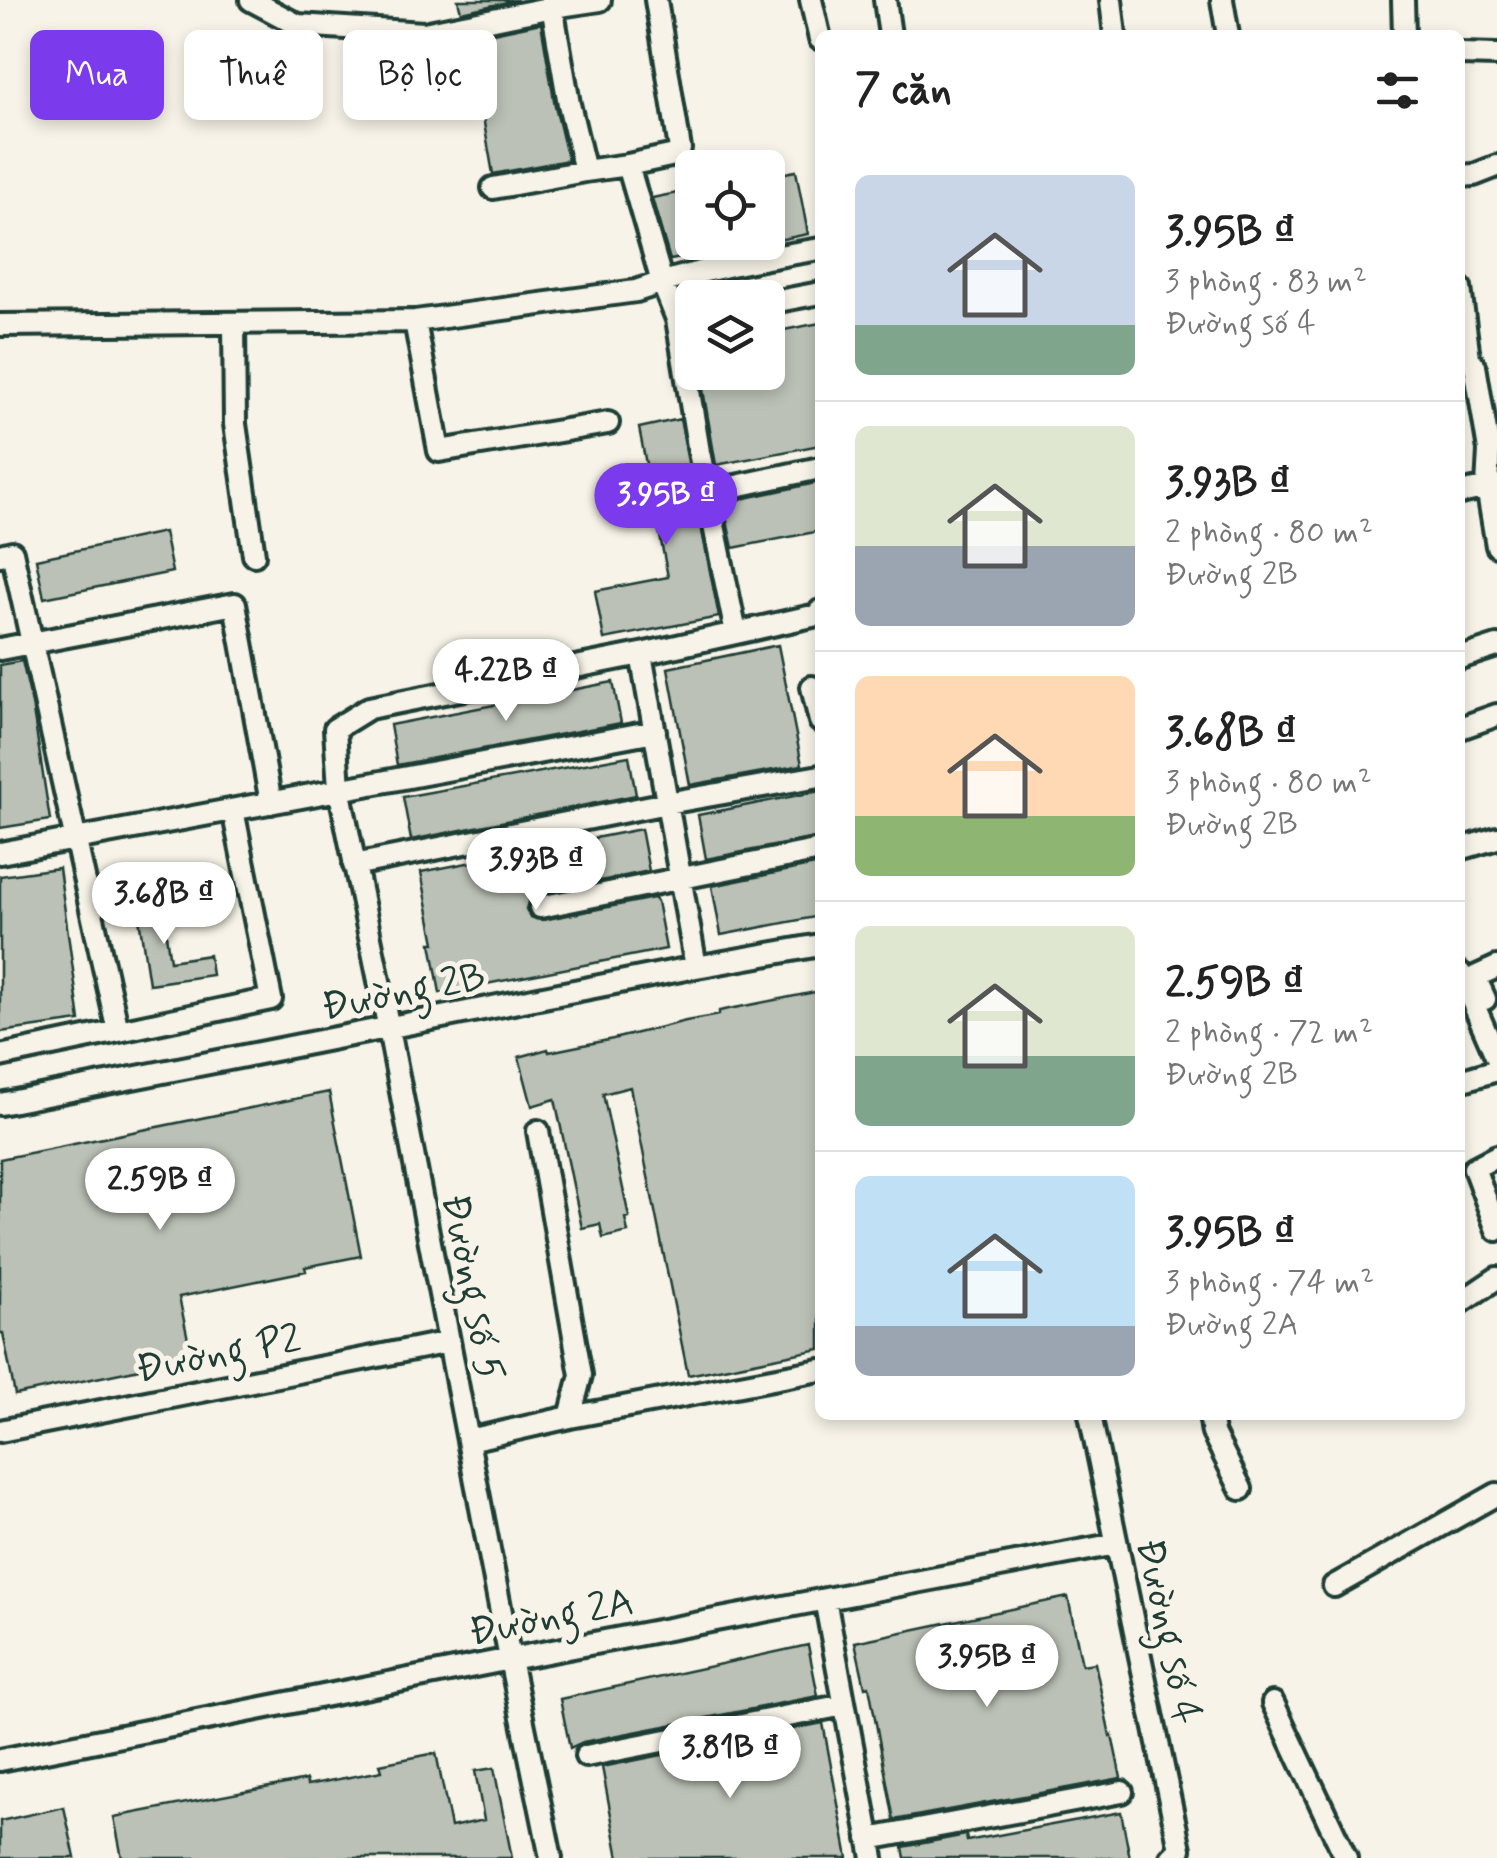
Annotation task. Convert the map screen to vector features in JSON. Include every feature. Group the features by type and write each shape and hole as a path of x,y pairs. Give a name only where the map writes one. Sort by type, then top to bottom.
{"street":[{"path":"251,0 298,25 424,33 552,3 600,0"},
{"path":"493,188 675,155 680,149 656,0"},
{"path":"811,0 818,30"},
{"path":"885,0 889,30"},
{"path":"1111,0 1114,30"},
{"path":"1222,0 1227,30"},
{"path":"1403,0 1404,30"},
{"path":"552,3 585,171"},
{"path":"1465,54 1497,55"},
{"path":"628,166 662,282 675,302"},
{"path":"1465,176 1497,166"},
{"path":"0,325 414,321 636,291 815,250"},
{"path":"785,299 815,294"},
{"path":"414,321 439,452 608,423"},
{"path":"234,324 235,424 254,555"},
{"path":"1465,327 1469,358 1476,366 1489,450 1497,546"},
{"path":"693,390 699,452 736,633"},
{"path":"708,492 815,469"},
{"path":"1465,492 1492,486"},
{"path":"0,555 12,552 118,1031"},
{"path":"0,649 235,604 271,803"},
{"path":"696,967 641,654 815,614"},
{"path":"1465,656 1497,646"},
{"name":"Đường số 5","path":"551,1858 339,788 335,729 369,708 641,654"},
{"path":"812,688 815,700"},
{"path":"1465,726 1497,715"},
{"path":"0,853 655,731"},
{"path":"354,864 815,777"},
{"path":"0,1056 271,1000 233,810"},
{"path":"1465,848 1497,838"},
{"path":"540,907 815,851"},
{"name":"Đường 2B","path":"0,1104 815,945"},
{"path":"1468,975 1497,967"},
{"path":"1468,975 1497,1028"},
{"path":"1468,975 1497,1058"},
{"path":"1465,1080 1497,1070"},
{"path":"538,1130 581,1375 570,1416"},
{"path":"1497,1156 1474,1168 1497,1230"},
{"path":"1465,1300 1497,1278"},
{"name":"Đường P2","path":"0,1432 449,1342"},
{"path":"468,1440 570,1416 815,1371"},
{"name":"Đường số 4","path":"1091,1420 1180,1849 1171,1858"},
{"path":"1211,1420 1213,1434 1241,1489"},
{"path":"1334,1586 1497,1494"},
{"name":"Đường 2A","path":"0,1760 510,1658 1116,1544"},
{"path":"824,1599 871,1849 1122,1792"},
{"path":"1273,1703 1346,1858"},
{"path":"586,1756 844,1705"}],"building":[{"path":"458,0 518,0 461,12"},
{"path":"541,23 568,160 493,174 483,120 497,120 497,32"},
{"path":"796,171 808,234 785,239 785,173"},
{"path":"675,193 675,259 670,260 652,198"},
{"path":"815,324 815,446 716,465 703,390 785,390 785,330"},
{"path":"680,419 719,617 604,639 595,591 668,577 639,428"},
{"path":"815,483 815,532 733,548 723,503"},
{"path":"164,532 172,572 44,598 36,559"},
{"path":"778,645 802,765 690,785 668,668"},
{"path":"22,661 50,820 0,828 0,665"},
{"path":"613,682 621,723 397,765 390,725"},
{"path":"629,756 636,795 411,840 403,797"},
{"path":"815,792 815,838 706,859 698,815"},
{"path":"641,829 649,871 537,894 530,897 526,909 530,917 543,920 654,898 666,949 440,993 421,872"},
{"path":"815,865 815,917 721,935 712,886"},
{"path":"59,868 80,1021 0,1032 0,876"},
{"path":"160,895 170,961 209,955 212,975 149,984 136,898"},
{"path":"815,992 815,1350 688,1375 630,1087 603,1094 629,1217 625,1218 628,1232 603,1238 600,1224 582,1228 555,1099 532,1106 519,1057 719,1015 719,1011"},
{"path":"329,1092 361,1256 179,1297 192,1358 15,1395 0,1333 0,1159"},
{"path":"1068,1597 1082,1665 1095,1663 1121,1778 894,1820 869,1686 865,1687 855,1642"},
{"path":"808,1645 818,1696 583,1742 570,1748 560,1699"},
{"path":"823,1723 848,1858 619,1858 602,1767"},
{"path":"436,1753 451,1827 484,1820 475,1771 494,1768 512,1858 122,1858 114,1817 306,1780 307,1785 382,1771 380,1764"},
{"path":"64,1807 75,1858 0,1858 0,1821"},
{"path":"1121,1812 1130,1858 905,1858 903,1847 966,1835 967,1841"}]}
